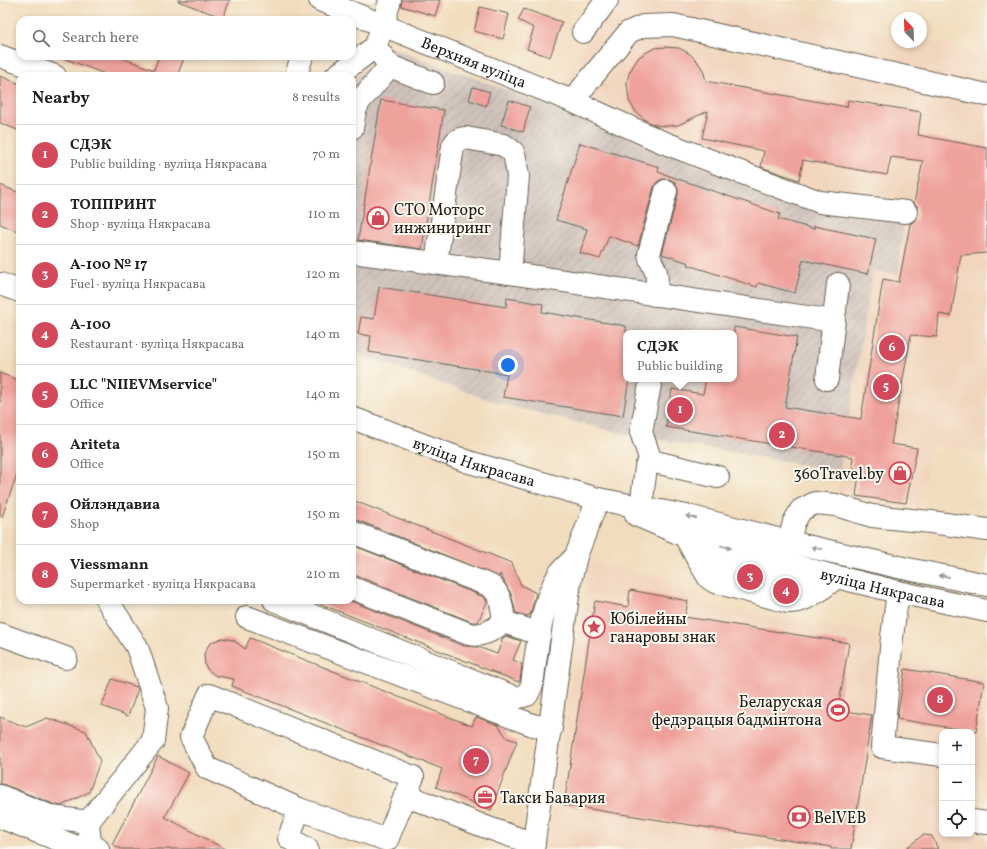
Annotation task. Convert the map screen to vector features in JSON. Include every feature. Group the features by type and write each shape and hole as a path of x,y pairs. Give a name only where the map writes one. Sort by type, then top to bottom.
{"main road":[{"name":"Верхняя вуліца","path":"320,0 572,102 703,158 820,202 906,212"},
{"path":"341,72 375,47 383,26 390,0"},
{"path":"583,32 607,0"},
{"path":"572,102 629,32 643,26 673,25 987,95"},
{"path":"375,47 390,66 434,83"},
{"path":"0,56 44,72"},
{"path":"297,72 301,60"},
{"path":"356,109 359,102 390,66"},
{"path":"436,263 453,146 460,138 466,138 504,145 513,152 515,158 518,176 510,272"},
{"path":"654,295 657,279 649,254 666,191"},
{"path":"356,253 510,272 834,322"},
{"path":"0,284 16,290"},
{"path":"827,379 838,284"},
{"path":"650,382 641,432 651,461"},
{"name":"вуліца Някрасава","path":"356,420 469,462 598,499 692,517 788,542 987,585"},
{"path":"651,461 718,477"},
{"path":"641,507 646,467 651,461"},
{"path":"405,795 534,846 570,582 576,556 598,499"},
{"name":"вуліца Някрасава","path":"598,499 685,536 781,571 828,584 898,592 987,611"},
{"path":"697,558 781,571 794,522 801,510 815,503 836,505 872,516 987,530"},
{"path":"356,534 491,586 501,600 504,622"},
{"path":"685,536 709,578 715,582 788,602 798,602 805,599 828,584"},
{"path":"284,604 516,698 527,694 532,685 544,614 551,592 560,574 576,556"},
{"path":"356,590 477,636 486,633 504,622 540,634"},
{"path":"898,592 892,637 882,747 939,755"},
{"path":"98,849 90,842 88,822 153,741 157,708 137,647 110,604"},
{"path":"247,616 533,725 551,728"},
{"path":"0,634 66,658"},
{"path":"209,694 413,777 387,840 298,808 207,768 191,737 209,694"},
{"path":"0,796 52,817 88,822"},
{"path":"298,808 289,838 307,849"},
{"path":"0,817 82,849"},
{"path":"975,821 987,823"}],"shaded area":[{"path":"628,0 700,0 795,10 891,33 891,48 927,48 927,40 987,55 987,453 931,445 915,529 833,513 873,271 819,209 750,186 555,108 578,54 603,17 618,4"},
{"path":"390,47 457,73 458,72 545,104 750,186 819,209 904,223 898,274 873,271 840,471 620,433 501,404 356,353 356,77"},
{"path":"589,562 669,578 712,607 880,635 877,657 987,676 987,708 975,803 975,729 939,729 939,837 975,837 975,836 987,837 987,849 548,849"}],"building":[{"path":"230,0 224,16 218,16 178,1"},
{"path":"402,0 440,0 435,16 401,6"},
{"path":"480,7 509,14 503,39 474,31"},
{"path":"524,9 562,22 550,57 527,49 534,28 518,20"},
{"path":"655,48 679,48 690,54 703,70 706,81 847,107 848,100 921,112 918,135 987,148 987,253 961,255 951,316 939,314 937,337 911,335 891,444 917,448 906,503 856,496 859,474 852,465 853,457 666,427 672,389 703,394 705,382 737,382 737,330 734,330 734,327 797,337 785,407 861,419 883,279 899,282 910,224 916,220 918,214 918,207 914,203 923,161 891,157 887,175 803,160 799,180 761,167 764,151 702,138 708,111 678,125 655,125 645,120 636,112 629,101 627,83 629,73 638,58"},
{"path":"69,60 128,60 154,70 158,60 183,60 179,72 100,72"},
{"path":"0,76 16,82 16,129 0,123"},
{"path":"473,87 490,92 486,106 469,100"},
{"path":"381,100 444,110 422,249 358,240"},
{"path":"509,100 530,107 523,132 501,125"},
{"path":"580,143 659,167 658,172 780,214 778,219 814,229 814,226 876,239 868,274 803,260 795,293 758,283 757,287 688,265 689,263 662,254 678,194 678,188 675,182 669,179 662,179 657,182 654,187 638,246 609,236 600,259 580,253 587,229 556,220"},
{"path":"0,185 16,191 16,230 0,224"},
{"path":"379,287 506,307 507,298 543,304 542,312 626,326 626,330 623,330 623,382 629,382 623,416 503,397 507,374 369,352 371,336 358,334 361,317 374,319"},
{"path":"0,373 16,379 16,477 2,517 0,516"},
{"path":"356,502 512,563 521,585 536,593 530,615 527,616 516,613 511,594 500,574 499,577 357,520"},
{"path":"356,547 484,597 487,602 478,622 472,622 357,576"},
{"path":"630,590 688,601 685,617 849,643 838,710 872,715 851,849 831,849 831,847 564,805 595,601 628,607"},
{"path":"356,603 464,646 478,647 497,654 503,638 506,636 521,641 513,660 522,664 519,682 320,604"},
{"path":"222,638 233,640 245,649 250,638 472,726 476,717 498,725 507,738 517,741 491,810 436,787 442,769 232,686 234,679 213,674 205,665 204,654 212,642"},
{"path":"905,669 984,682 976,732 975,729 958,729 897,719"},
{"path":"112,679 137,687 138,689 128,716 102,706"},
{"path":"0,717 26,727 47,718 86,731 100,761 89,792 61,806 0,783"},
{"path":"158,756 189,773 165,817 225,849 121,849 112,844"},
{"path":"923,835 932,836 938,849 905,849"}],"place":[{"name":"СТО Моторс инжиниринг","path":"378,218"},
{"name":"Ariteta","path":"892,348"},
{"name":"LLC \"NIIEVMservice\"","path":"886,387"},
{"name":"СДЭК","path":"680,410"},
{"name":"ТОППРИНТ","path":"782,435"},
{"name":"360Travel.by","path":"900,473"},
{"name":"А-100 № 17","path":"750,577"},
{"name":"А-100","path":"786,591"},
{"name":"Юбілейны ганаровы знак","path":"594,627"},
{"name":"Viessmann","path":"940,700"},
{"name":"Беларуская федэрацыя бадмінтона","path":"838,710"},
{"name":"Ойлэндавиа","path":"476,761"},
{"name":"Такси Бавария","path":"485,797"},
{"name":"BelVEB","path":"799,817"}]}
